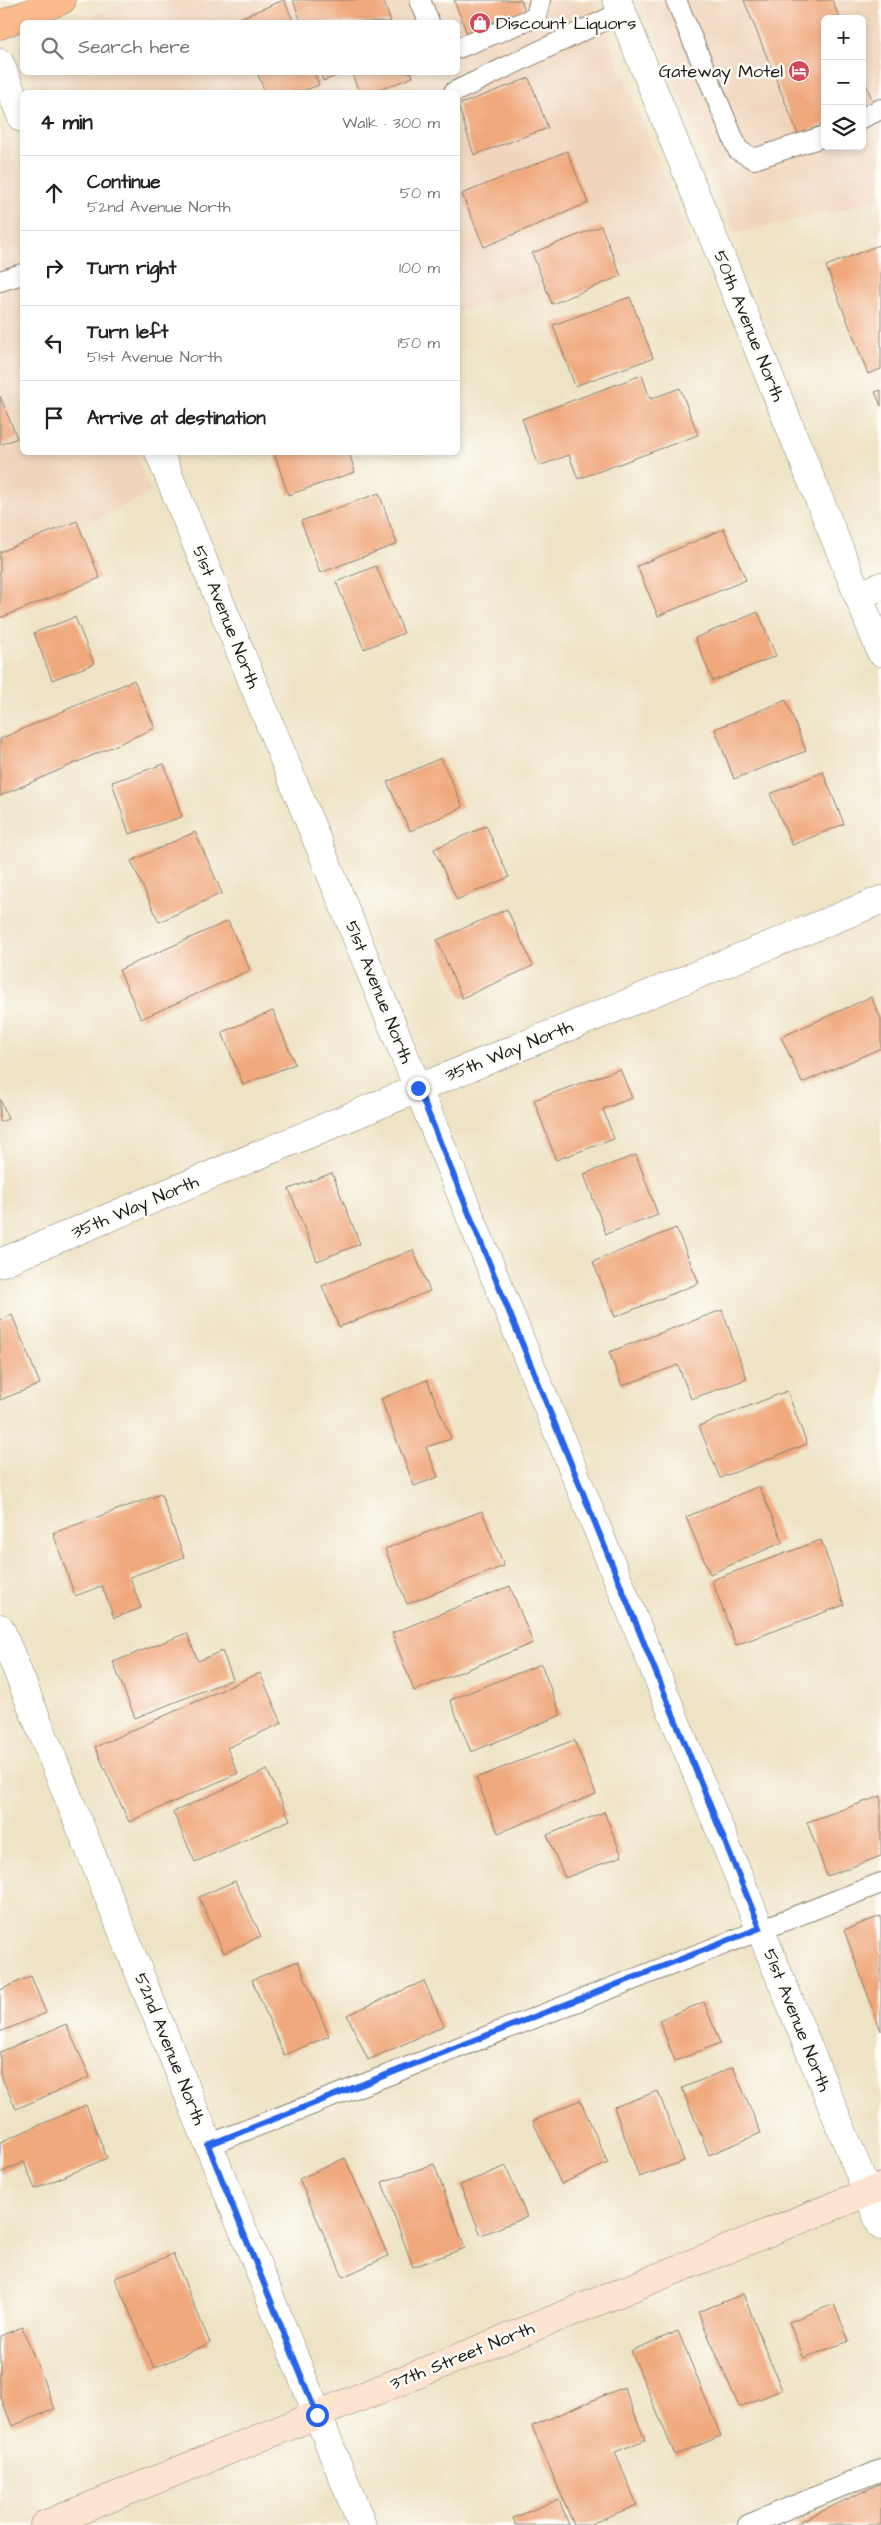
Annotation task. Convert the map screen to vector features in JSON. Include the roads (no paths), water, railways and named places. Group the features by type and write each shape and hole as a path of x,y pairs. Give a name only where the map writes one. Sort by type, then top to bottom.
{"highway":[{"path":"0,25 62,0"}],"street":[{"name":"50th Avenue North","path":"620,6 870,591 881,652"},
{"path":"0,63 20,113"},
{"name":"51st Avenue North","path":"160,455 760,1928 874,2189 881,2226"},
{"name":"35th Way North","path":"0,1263 418,1088 881,900"},
{"name":"52nd Avenue North","path":"0,1628 362,2525"},
{"name":"37th Street North","path":"44,2525 874,2189"}],"lane":[{"path":"420,0 427,20"},
{"path":"460,47 536,17 540,0"},
{"path":"676,0 738,150 754,160 821,137"},
{"path":"458,90 620,6"},
{"path":"866,116 881,109"},
{"path":"0,282 20,275"},
{"path":"208,2145 760,1928 881,1883"},
{"path":"748,2525 881,2470"}],"place":[{"name":"Discount Liquors","path":"480,23"},
{"name":"Gateway Motel","path":"799,71"}]}
